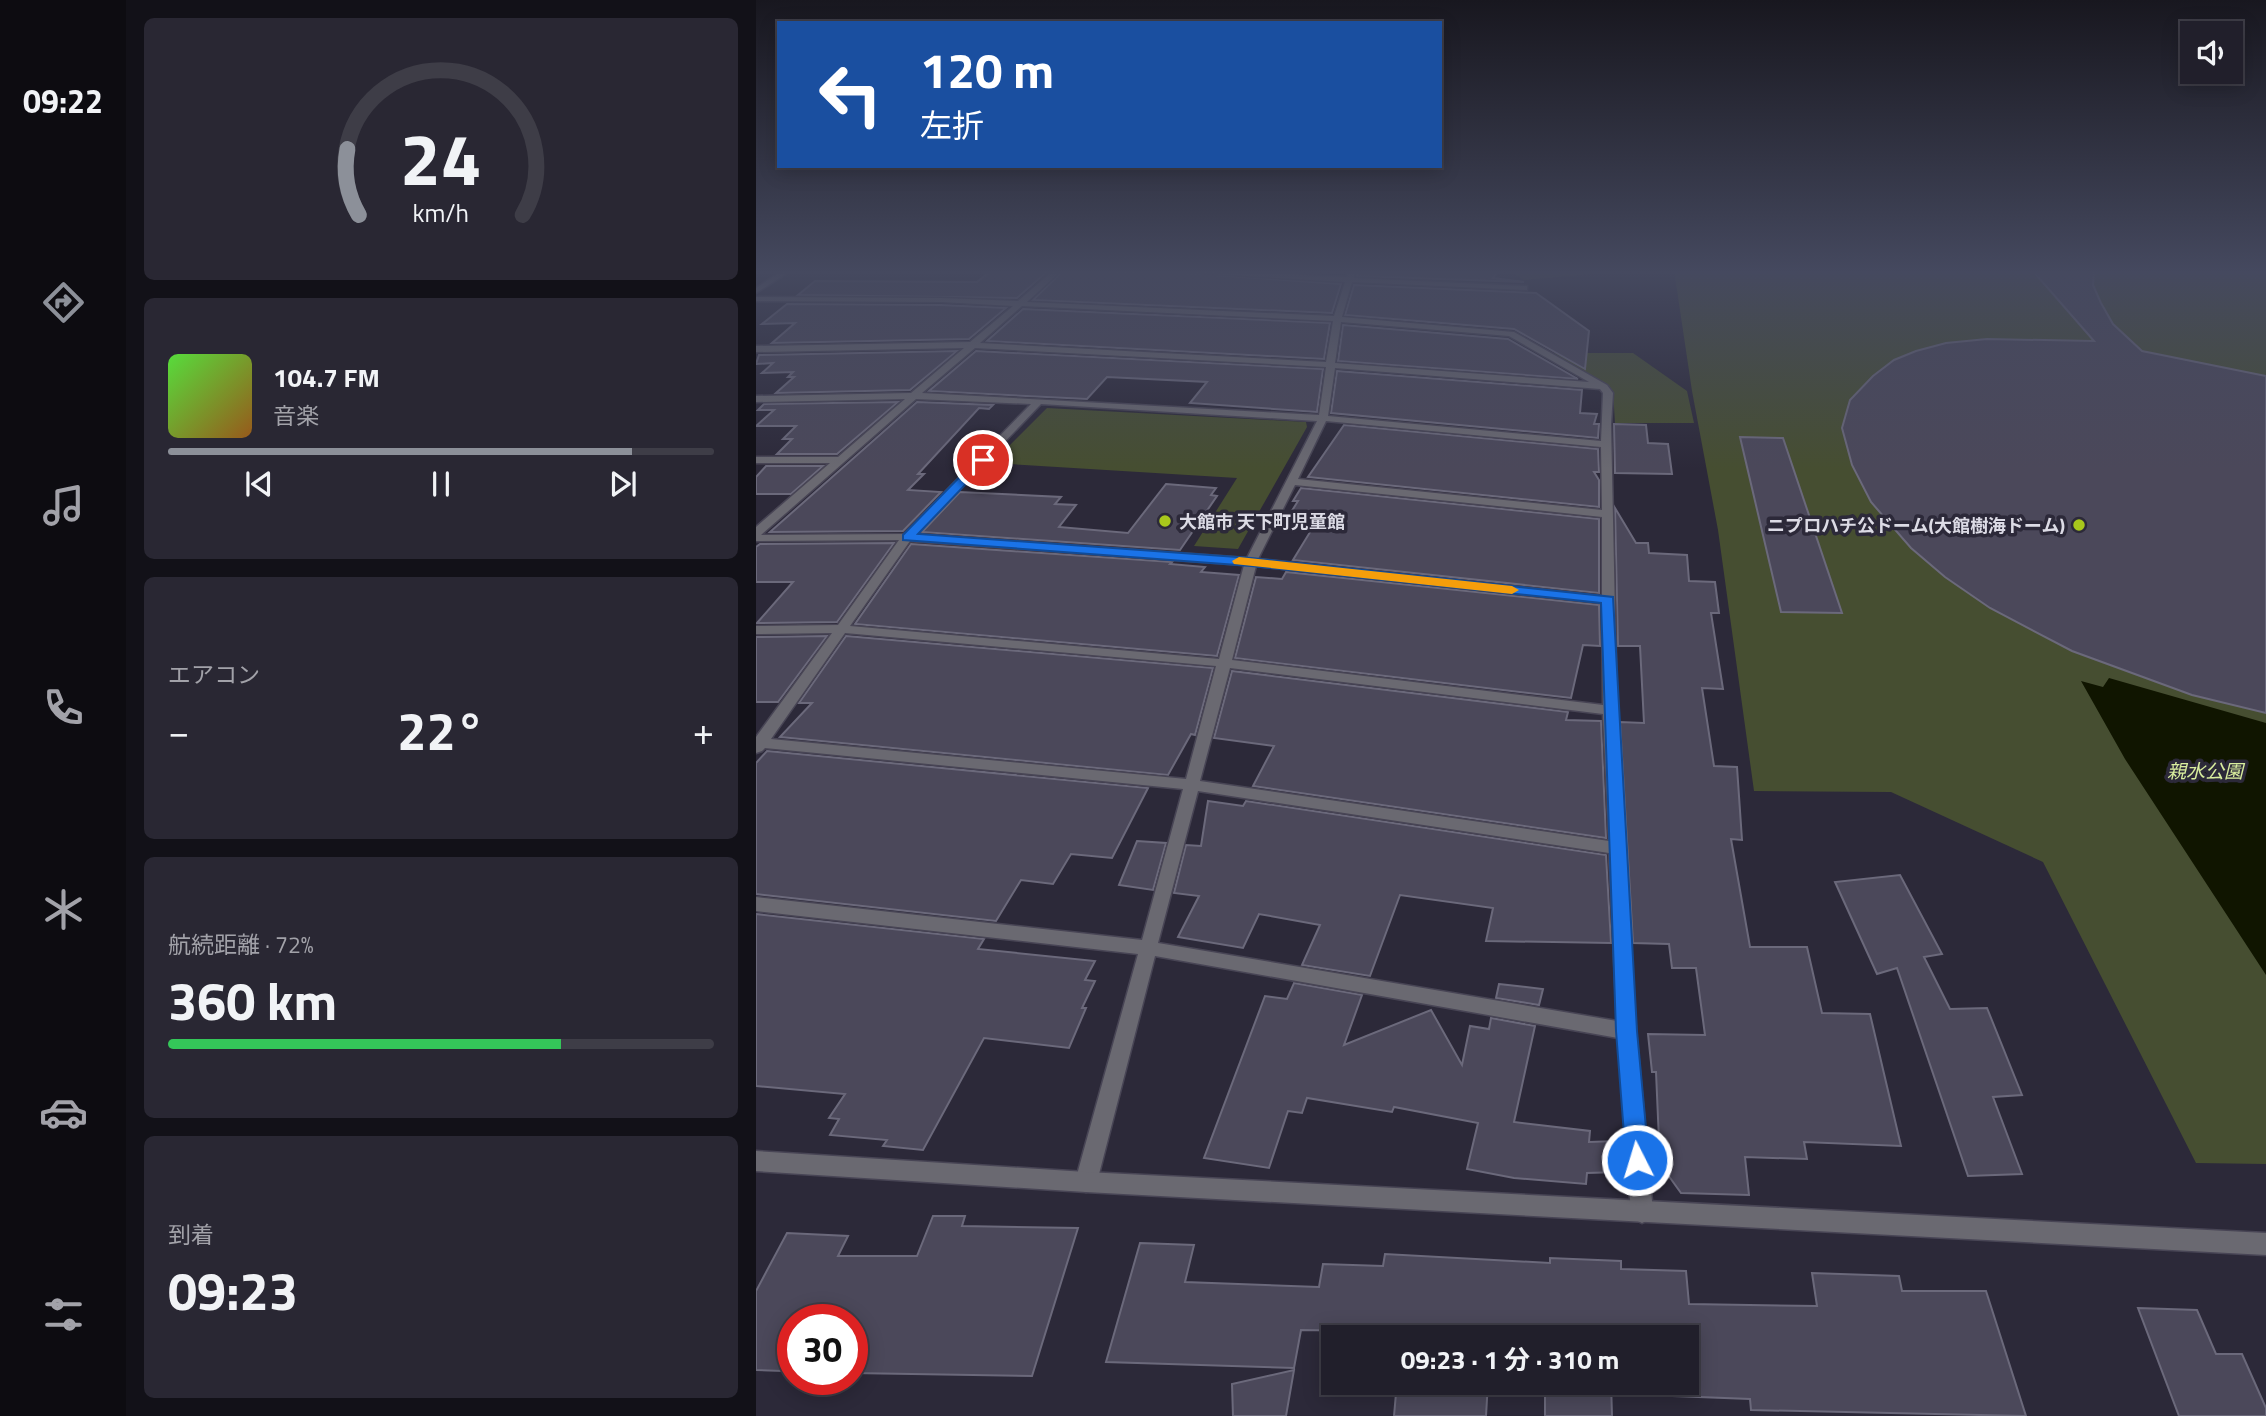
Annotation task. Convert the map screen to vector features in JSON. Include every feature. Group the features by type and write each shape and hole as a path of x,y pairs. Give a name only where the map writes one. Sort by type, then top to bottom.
{"street":[{"path":"756,536 984,336"},
{"path":"1086,1182 1251,562 1323,418 1336,336"},
{"path":"1515,336 1604,387 1608,393 1606,444 1610,710 1627,1031 1642,1212"},
{"path":"756,349 974,345 1333,365 1604,387"},
{"path":"756,399 915,396 1040,401 1323,418 1606,444"},
{"path":"758,744 907,537 1040,401"},
{"path":"756,460 841,460"},
{"path":"1292,482 1607,514"},
{"path":"756,536 907,537 1251,562 1608,600"},
{"path":"756,630 842,629 1223,663 1610,710"},
{"path":"758,744 1192,785 1619,848"},
{"path":"756,904 1148,948 1627,1031"},
{"path":"756,1161 1086,1182 2266,1244"}],"green space":[{"path":"1684,336 2266,336 2266,1164 2196,1163 2043,862 1891,792 1754,791 1718,530"},
{"path":"1554,353 1633,353 1687,391 1694,423 1615,423 1613,391"},
{"path":"1047,408 1306,422 1307,427 1238,549 1194,546 1237,478 992,463"}],"water":[{"name":"親水公園","path":"2109,678 2266,723 2266,975 2125,759 2081,681 2103,687"}],"building":[{"path":"780,336 972,336 969,339 772,343"},
{"path":"993,336 1328,336 1324,359 987,341"},
{"path":"1341,336 1474,336 1508,339 1578,379 1338,361"},
{"path":"1527,336 1588,336 1585,369"},
{"name":"ニプロハチ公ドーム(大館樹海ドーム)","path":"2090,336 2126,336 2142,351 2266,376 2266,713 2192,695 2072,651 1990,608 1945,577 1911,548 1871,502 1852,465 1842,428 1850,400 1873,376 1894,360 1946,343 1987,339 2094,341"},
{"path":"957,351 910,390 776,393 794,377 788,377 793,372 762,373 773,363 756,364 759,355"},
{"path":"976,351 1323,369 1317,412 1190,403 1207,382 1107,377 1087,399 929,391"},
{"path":"1337,371 1582,390 1580,413 1597,414 1594,424 1599,424 1598,438 1331,413"},
{"path":"898,402 837,454 777,454 792,439 783,439 796,426 756,426 774,410 758,410 764,404"},
{"path":"917,402 993,405 989,409 979,408 918,474 924,474 908,490 941,492 903,531 770,532"},
{"path":"1614,424 1646,425 1648,443 1668,444 1672,474 1615,473"},
{"path":"1344,425 1598,449 1599,472 1594,472 1599,480 1599,507 1308,477"},
{"path":"1740,437 1783,438 1842,613 1781,612"},
{"path":"766,466 823,466 791,494 756,494 756,477"},
{"path":"1166,484 1216,488 1211,495 1217,496 1180,550 922,532 960,492 1061,497 1055,504 1076,505 1059,527 1128,533"},
{"path":"1301,488 1599,519 1599,593 1293,560 1315,524 1285,522 1298,501 1293,501"},
{"path":"1615,508 1636,543 1648,543 1649,553 1687,555 1689,581 1715,582 1719,613 1711,613 1723,689 1702,688 1714,766 1737,767 1742,840 1731,839 1750,947 1807,947 1822,1013 1870,1014 1901,1146 1804,1142 1807,1159 1745,1157 1749,1195 1681,1193 1650,1150 1649,1141 1659,1141 1656,1072 1652,1072 1648,1034 1705,1035 1696,968 1672,968 1669,944 1633,943 1620,722 1644,723 1640,646 1618,646"},
{"path":"894,543 837,622 757,623 793,582 756,582 756,547 760,544"},
{"path":"911,544 1172,562 1170,564 1205,567 1201,572 1239,575 1217,656 855,624"},
{"path":"1286,572 1599,605 1600,646 1583,645 1571,698 1235,658 1256,577 1282,579"},
{"path":"827,636 778,702 756,702 756,637"},
{"path":"846,636 1213,668 1195,735 1191,734 1168,775 780,737 812,703 799,703"},
{"path":"1232,671 1568,712 1566,720 1601,721 1606,838 1253,786 1274,746 1214,738"},
{"path":"767,751 1148,788 1112,858 1071,854 1053,884 1021,880 996,921 756,894 756,763"},
{"path":"1208,801 1243,806 1246,801 1606,855 1611,943 1486,941 1493,908 1400,895 1370,976 1302,965 1320,925 1259,914 1243,948 1178,937 1199,896 1174,893 1186,845 1201,846"},
{"path":"1137,841 1166,843 1153,890 1119,885"},
{"path":"1900,875 1942,954 1924,957 1950,1009 1987,1008 2022,1095 1993,1097 2022,1174 1968,1176 1897,968 1877,974 1835,882"},
{"path":"756,914 984,939 978,949 1095,961 1085,980 1095,981 1082,1008 1086,1008 1069,1048 984,1038 923,1150 883,1146 887,1140 830,1135 839,1119 829,1118 845,1094 756,1086"},
{"path":"1294,983 1362,995 1344,1045 1431,1010 1462,1065 1470,1026 1489,1029 1491,1018 1535,1026 1514,1122 1590,1131 1589,1142 1617,1141 1619,1172 1587,1173 1586,1184 1514,1178 1467,1169 1478,1123 1394,1107 1392,1112 1307,1098 1302,1113 1288,1111 1269,1168 1204,1158 1265,996 1287,999"},
{"path":"1499,984 1543,989 1539,1005 1496,998"},
{"path":"933,1216 965,1216 962,1226 1078,1228 1032,1376 868,1373 868,1304 777,1304 777,1371 756,1370 756,1291 787,1233 848,1236 838,1256 917,1256"},
{"path":"1140,1243 1194,1245 1185,1282 1319,1287 1323,1264 1383,1266 1385,1254 1550,1263 1550,1258 1621,1261 1621,1269 1686,1271 1689,1304 1817,1306 1812,1273 1899,1276 1902,1291 1986,1291 2026,1416 1751,1410 1750,1399 1673,1396 1699,1395 1699,1325 1321,1325 1321,1330 1301,1330 1294,1368 1106,1362"},
{"path":"2138,1308 2197,1310 2216,1354 2242,1354 2266,1408 2266,1416 2179,1416"},
{"path":"1294,1370 1286,1416 1233,1416 1232,1384"},
{"path":"1396,1395 1487,1395 1486,1416 1394,1416"},
{"path":"1545,1395 1611,1395 1612,1416 1545,1416"}],"slow traffic":[{"path":"1239,561 1512,590"}],"place":[{"name":"大館市 天下町児童館","path":"1165,521"},
{"name":"ニプロハチ公ドーム(大館樹海ドーム)","path":"2079,525"}],"route":[{"path":"983,460 907,537 1251,562 1608,600 1610,710 1627,1031 1637,1160"}]}
